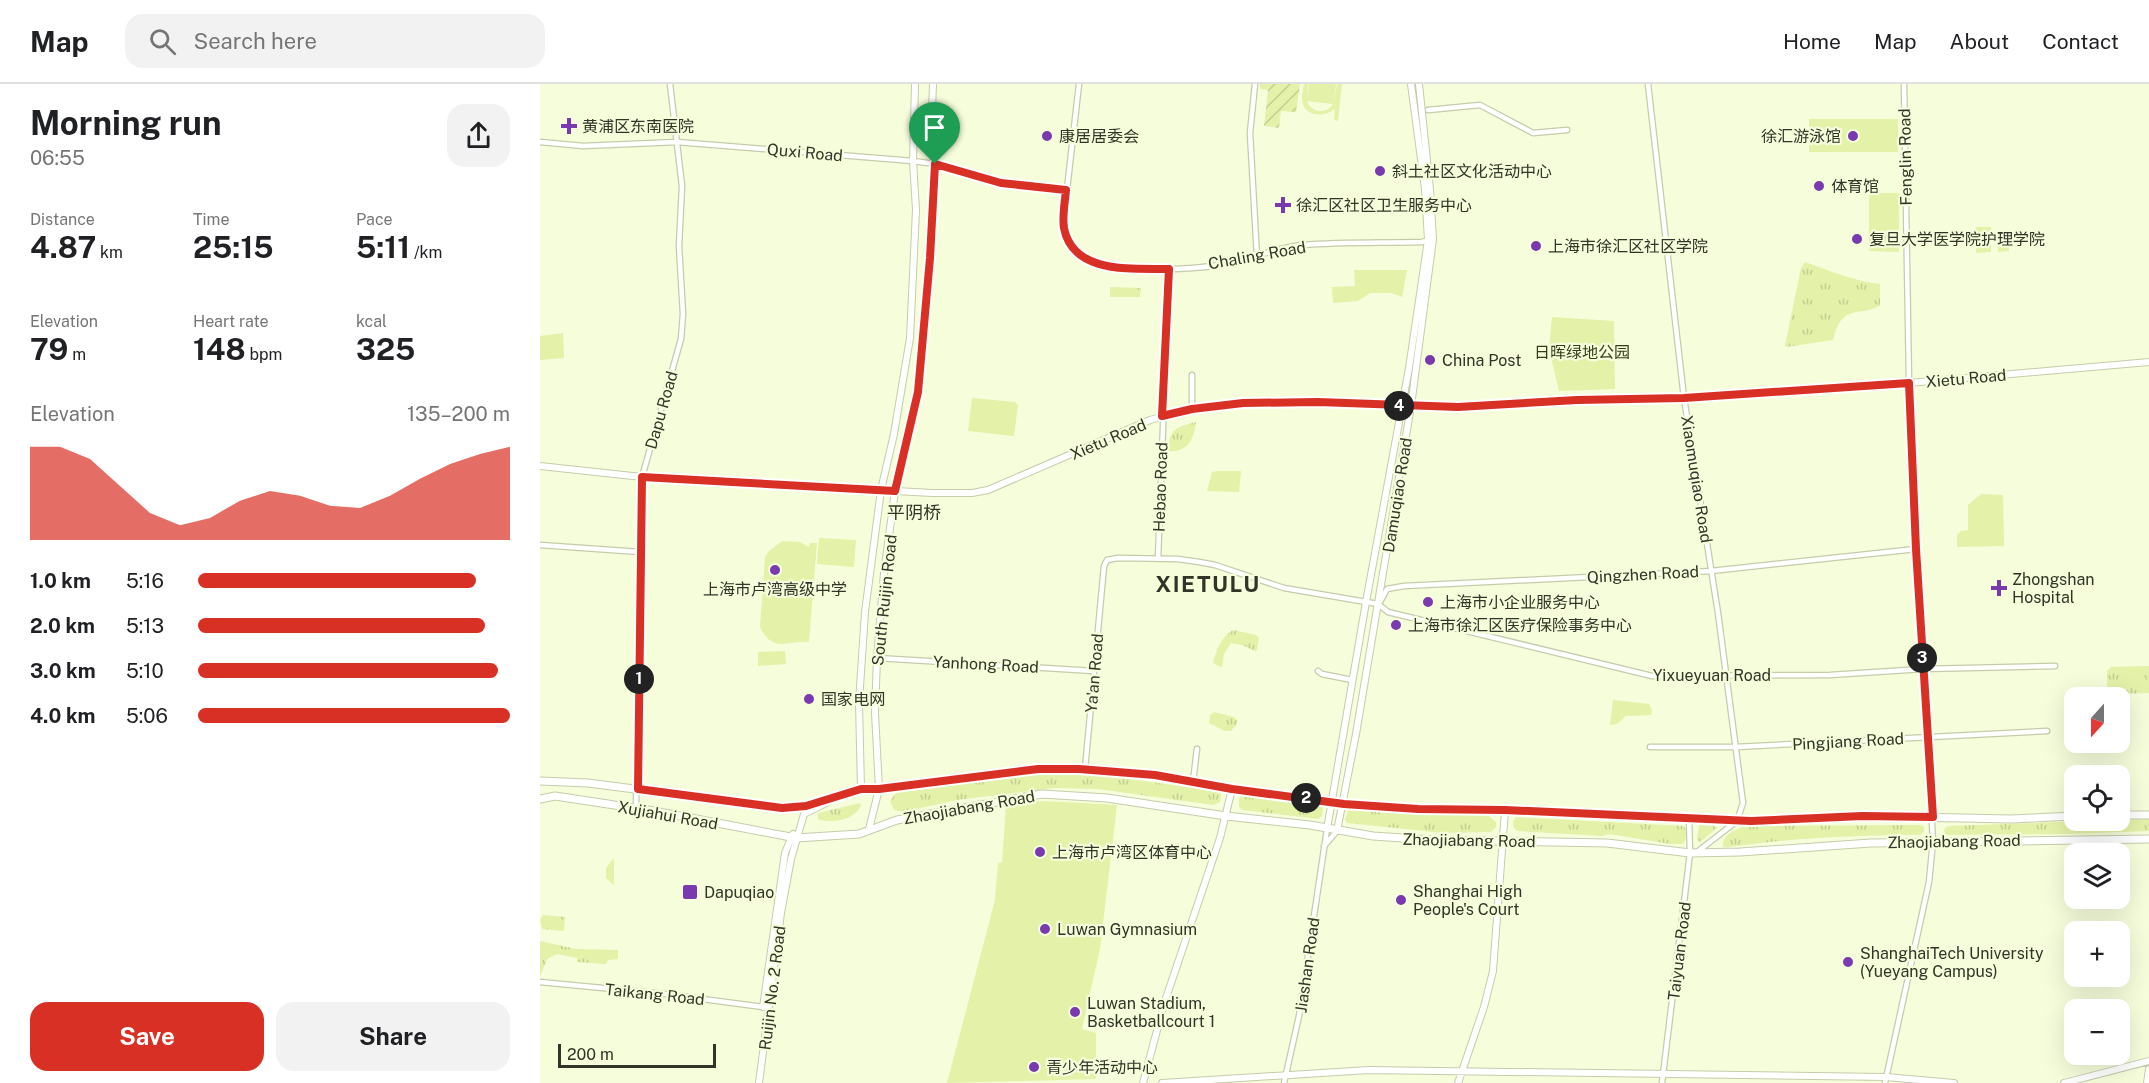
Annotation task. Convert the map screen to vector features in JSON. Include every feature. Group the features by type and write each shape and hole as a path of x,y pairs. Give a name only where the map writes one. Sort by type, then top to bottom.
{"main road":[{"name":"South Ruijin Road","path":"861,789 862,652 881,490 894,434 910,338 916,210 913,161 915,84"},
{"name":"South Ruijin Road","path":"869,829 879,789 875,714 884,573 895,491 918,392 930,258 935,164 933,84"},
{"name":"Damuqiao Road","path":"1327,829 1430,240 1411,84"},
{"name":"Damuqiao Road","path":"1337,831 1344,804 1411,406 1430,240 1430,189 1419,84"},
{"name":"Xietu Road","path":"540,466 642,477 955,494 988,490 1162,416 1216,405 1272,401 1458,407 1577,400 1684,398 1909,383 2149,362"},
{"name":"Zhaojiabang Road","path":"806,806 861,789 879,789 1038,769 1085,769 1155,775 1232,789 1344,804 1418,809 1505,810 1737,821 1862,816 2011,819 2064,816"},
{"name":"Xujiahui Road","path":"542,780 638,789 782,808 806,806"},
{"path":"793,838 804,814 810,809 861,789"},
{"path":"1143,1083 1177,960 1226,816 1232,789"},
{"name":"Zhaojiabang Road","path":"793,838 859,834 897,820 1042,794 1107,798 1226,816 1310,825 1373,837 1607,843 1693,853 1933,841 2149,840"},
{"name":"Xujiahui Road","path":"540,799 555,796 636,808 793,838"},
{"path":"1458,1083 1484,1007 1493,971 1505,810"},
{"path":"2130,815 2149,815"},
{"name":"Ruijin No. 2 Road","path":"759,1083 785,853 793,838"},
{"path":"2064,1083 2149,1061"},
{"path":"2147,1083 2149,1069"},
{"path":"1162,1083 1369,1070 1462,1070 1664,1073 1954,1083"}],"street":[{"name":"Dapu Road","path":"636,808 642,477 681,339 683,314 679,246 682,186 670,84"},
{"name":"Chaling Road","path":"1079,84 1064,225 1067,238 1090,262 1112,268 1169,269 1228,263 1299,246 1430,240"},
{"path":"1255,84 1250,133 1257,256"},
{"name":"Xiaomuqiao Road","path":"1648,84 1684,398 1727,676 1743,803 1737,821"},
{"name":"Fenglin Road","path":"1886,1080 1929,882 1933,841 1909,383 1904,84"},
{"path":"1428,110 1480,105 1533,133 1567,130"},
{"name":"Quxi Road","path":"540,142 583,146 677,142 913,161 935,164 1001,183 1066,190"},
{"name":"Hebao Road","path":"1158,559 1169,269"},
{"path":"1166,327 1173,327"},
{"path":"1192,375 1192,409"},
{"path":"540,545 640,552"},
{"name":"Qingzhen Road","path":"1378,604 1387,589 1404,586 1711,571 1916,549"},
{"name":"Yixueyuan Road","path":"1102,577 1107,560 1118,558 1178,559 1215,565 1284,588 1378,604 1388,612 1652,676 1830,675 1923,669 2055,666"},
{"name":"Ya'an Road","path":"1085,769 1102,577"},
{"name":"Yanhong Road","path":"877,658 1094,671"},
{"path":"1318,671 1322,674 1352,680"},
{"name":"Pingjiang Road","path":"1650,747 1736,747 2047,731"},
{"path":"1193,782 1197,749"},
{"name":"Taiyuan Road","path":"1662,1083 1693,853 1689,819"},
{"path":"1693,853 1737,821"},
{"name":"Jiashan Road","path":"1284,1083 1299,1016 1327,829"},
{"path":"1324,846 1337,831"},
{"name":"Taikang Road","path":"540,982 665,994 766,1008"}],"green space":[{"path":"1260,84 1300,84 1296,112 1281,111 1279,128 1264,126 1268,90 1260,89"},
{"path":"1304,84 1308,84 1307,98 1309,84 1336,84 1334,101 1337,84 1342,84 1338,121 1334,120 1335,109 1320,115 1306,109 1302,99","holes":["1307,101 1333,104 1330,108 1319,111 1312,108"]},
{"name":"徐汇游泳馆","path":"1809,119 1898,119 1898,152 1809,152"},
{"path":"1869,193 1899,193 1899,252 1869,251"},
{"path":"1976,227 1991,227 1991,252 1976,253"},
{"path":"1998,231 2008,231 2009,251 1998,252"},
{"path":"1805,262 1852,278 1880,284 1880,306 1845,316 1833,340 1787,347 1785,345 1801,268"},
{"path":"1354,270 1407,270 1402,297 1391,293 1370,293 1358,301 1333,303 1332,287 1355,286"},
{"path":"1110,287 1141,288 1140,297 1110,297"},
{"name":"日晖绿地公园","path":"1552,317 1614,321 1615,389 1559,391 1549,349"},
{"path":"563,333 564,358 540,360 540,336"},
{"path":"972,398 1015,402 1018,405 1014,436 968,431"},
{"path":"1196,422 1189,444 1181,450 1168,451 1172,433"},
{"path":"1241,471 1239,492 1207,491 1212,472"},
{"path":"1981,494 2003,495 2004,546 1957,547 1957,535 1961,531 1968,530 1968,505"},
{"path":"819,538 856,540 854,567 817,564"},
{"path":"782,541 800,542 809,547 810,543 817,543 809,642 775,643 765,635 760,627 765,557"},
{"path":"1233,630 1256,635 1259,638 1257,650 1231,643 1224,654 1222,667 1216,665 1213,662 1218,648 1225,636"},
{"path":"785,651 786,664 758,666 758,652"},
{"path":"2149,666 2149,693 2130,693 2130,687 2107,687 2107,671 2111,667"},
{"path":"1613,700 1649,704 1652,710 1651,715 1626,716 1617,724 1610,725"},
{"path":"1214,712 1234,717 1237,724 1231,731 1225,731 1209,723 1210,715"},
{"path":"1045,771 1107,776 1217,791 1221,794 1220,802 1213,805 1098,789 1055,788 957,800 903,812 894,810 890,801 896,793 967,783 977,778"},
{"path":"1243,795 1320,805 1323,807 1322,816 1318,819 1243,810 1239,807 1239,798"},
{"name":"Luwan Gymnasium","path":"1043,801 1117,805 1100,949 1082,1029 1096,1033 1096,1079 947,1083 995,900 998,863 1002,862 1006,805"},
{"path":"860,803 861,806 857,811 842,820 818,819 818,813"},
{"path":"1349,808 1410,814 1487,815 1496,822 1496,827 1491,832 1444,833 1347,823 1345,820"},
{"path":"1516,817 1684,826 1686,835 1683,844 1670,844 1609,834 1602,836 1517,831 1513,826"},
{"path":"2149,819 2149,831 1947,835 1944,832 1949,826 2064,822 2064,831 2130,831 2130,820"},
{"path":"1699,825 1717,828 1700,842 1697,840"},
{"path":"1921,825 1924,827 1924,832 1921,835 1824,838 1723,847 1730,833 1747,826"},
{"path":"614,858 614,885 606,878 606,868"},
{"path":"543,915 565,917 564,931 542,929 540,920"},
{"path":"540,941 576,949 618,950 618,959 608,960 606,964 577,962 577,958 557,954 547,959 540,977"}],"place":[{"name":"黄浦区东南医院","path":"569,126"},
{"name":"康居居委会","path":"1047,136"},
{"name":"徐汇游泳馆","path":"1853,136"},
{"name":"斜土社区文化活动中心","path":"1380,171"},
{"name":"体育馆","path":"1819,186"},
{"name":"徐汇区社区卫生服务中心","path":"1283,205"},
{"name":"复旦大学医学院护理学院","path":"1857,239"},
{"name":"上海市徐汇区社区学院","path":"1536,246"},
{"name":"China Post","path":"1430,360"},
{"name":"上海市卢湾高级中学","path":"775,570"},
{"name":"Zhongshan Hospital","path":"1999,588"},
{"name":"上海市小企业服务中心","path":"1428,602"},
{"name":"上海市徐汇区医疗保险事务中心","path":"1396,625"},
{"name":"国家电网","path":"809,699"},
{"name":"上海市卢湾区体育中心","path":"1040,852"},
{"name":"Dapuqiao","path":"690,892"},
{"name":"Shanghai High People's Court","path":"1401,900"},
{"name":"Luwan Gymnasium","path":"1045,929"},
{"name":"ShanghaiTech University (Yueyang Campus)","path":"1848,962"},
{"name":"Luwan Stadium, Basketballcourt 1","path":"1075,1012"},
{"name":"青少年活动中心","path":"1034,1067"}],"district":[{"name":"平阴桥","path":"914,513"},
{"name":"XIETULU","path":"1208,584"}],"route":[{"path":"935,164 984,180 1066,190 1064,225 1067,238 1090,262 1112,268 1169,269 1162,416 1216,405 1272,401 1458,407 1577,400 1684,398 1909,383 1916,549 1933,817 1862,816 1751,821 1505,810 1418,809 1344,804 1232,789 1155,775 1079,769 1038,769 872,790 861,789 806,806 782,808 638,789 642,477 895,491 918,392 930,258 935,164"}]}
